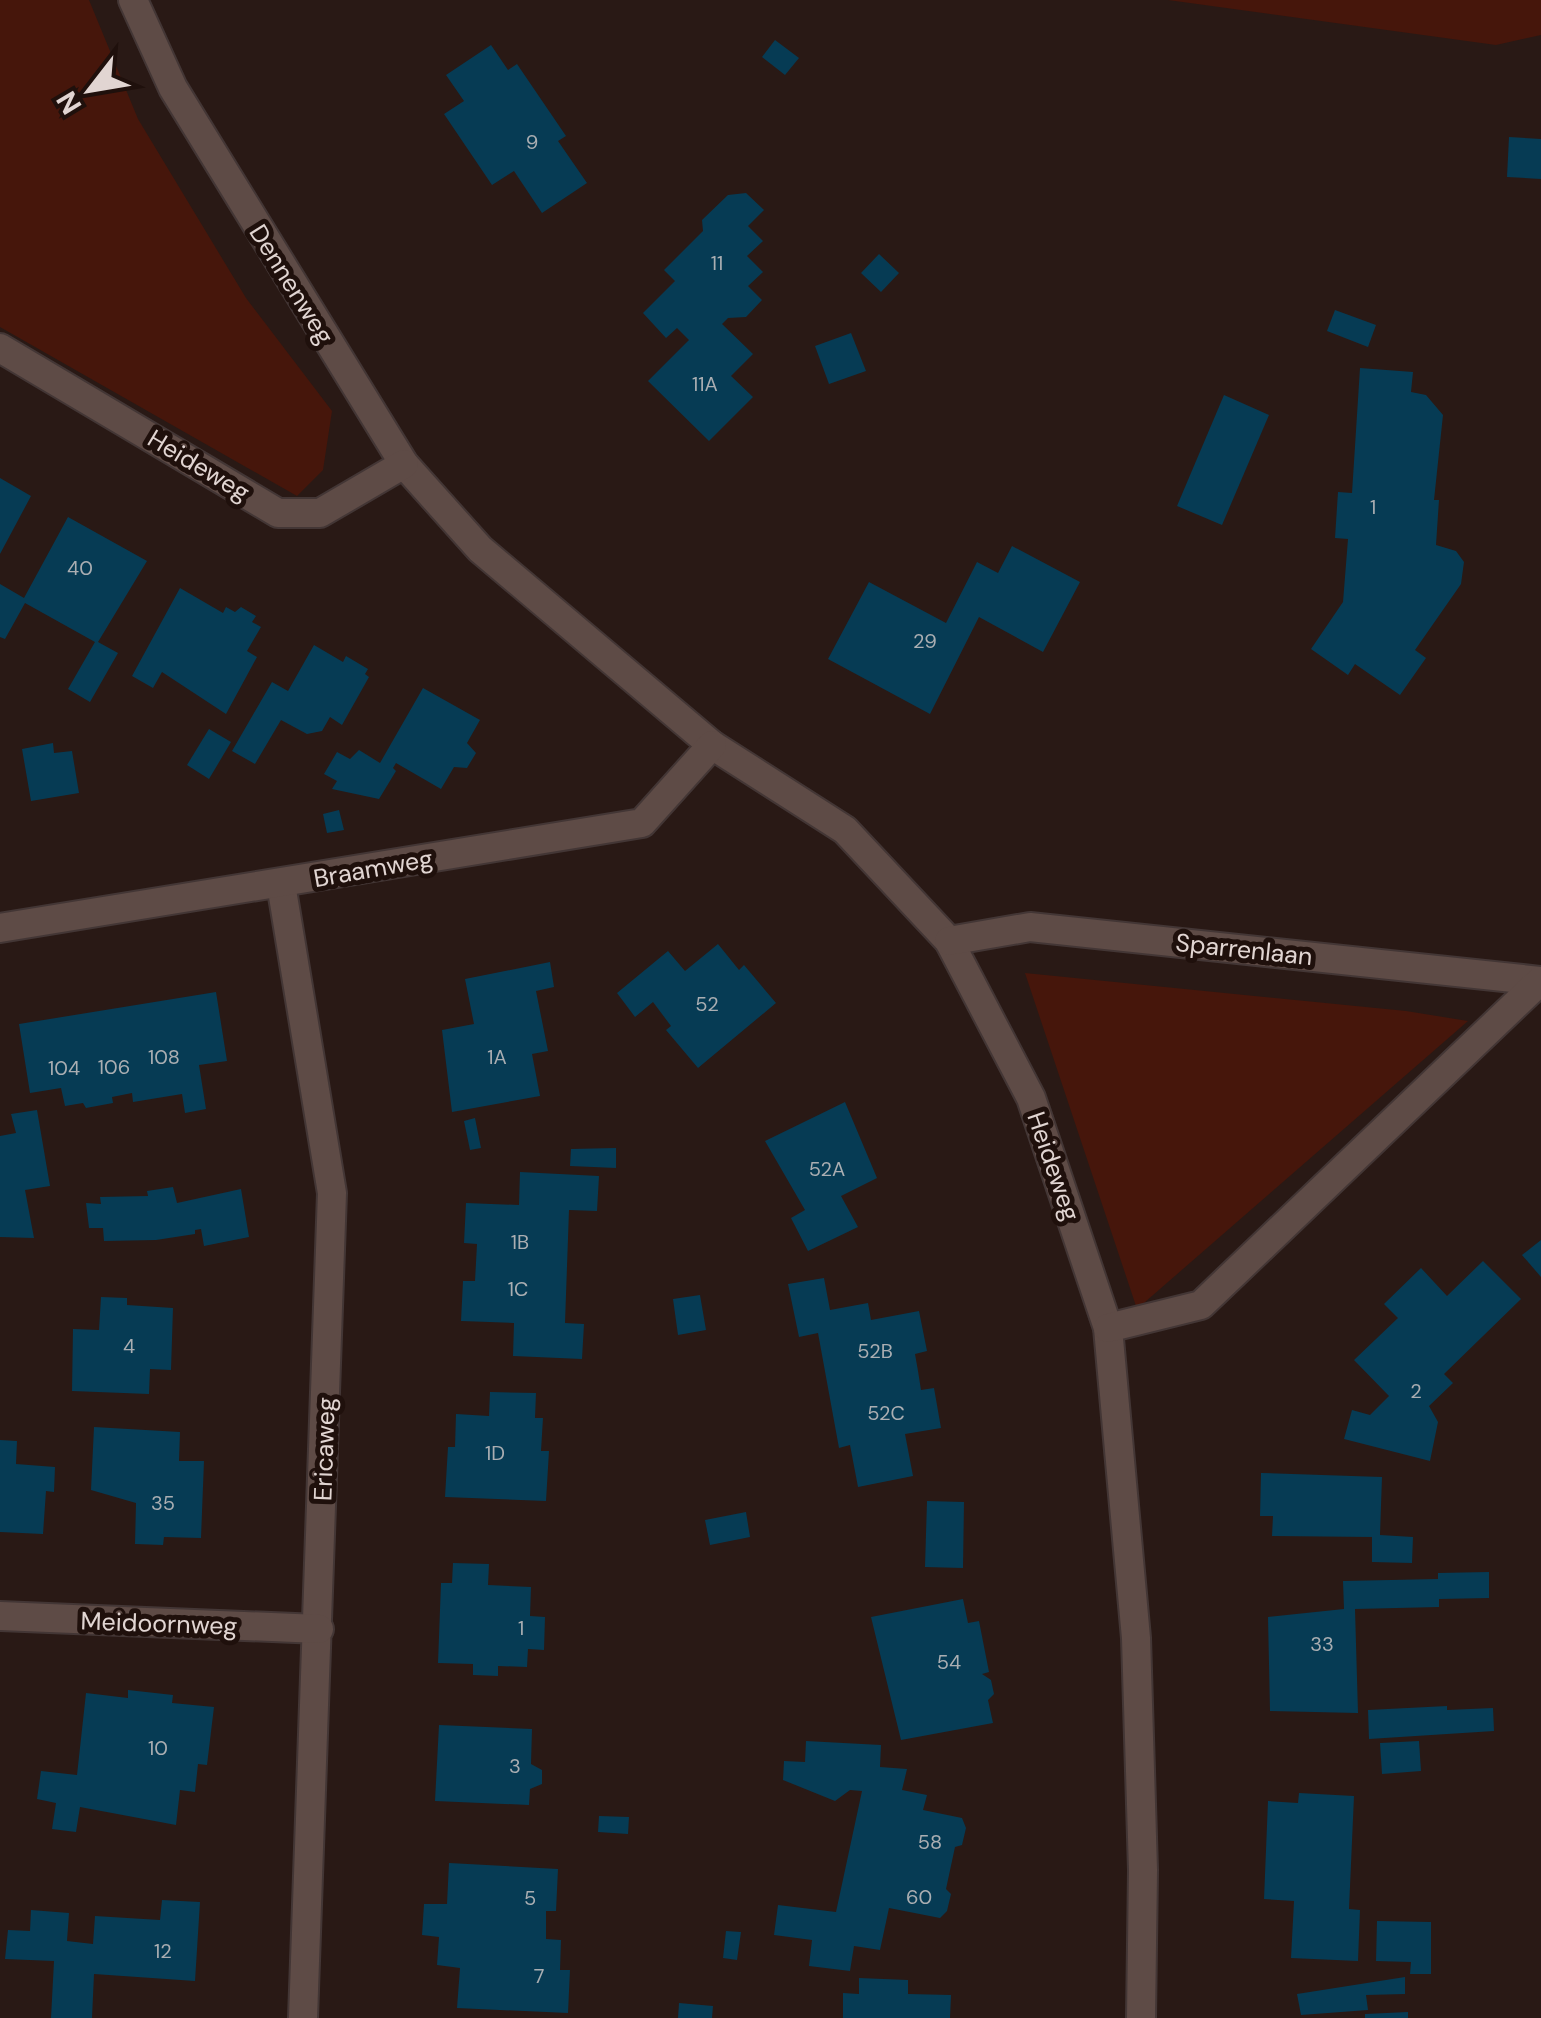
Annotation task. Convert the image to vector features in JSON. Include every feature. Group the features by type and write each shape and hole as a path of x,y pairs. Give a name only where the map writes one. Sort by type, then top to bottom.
{"street":[{"name":"Dennenweg","path":"133,0 172,88 404,464 480,549"},
{"name":"Heideweg","path":"0,348 278,512 320,512 404,464"},
{"name":"Heideweg","path":"480,549 712,745 845,830 948,941 1031,1098 1108,1328 1136,1638 1143,1870 1141,2018"},
{"name":"Braamweg","path":"0,928 642,822 712,745"},
{"name":"Ericaweg","path":"281,884 332,1194 303,2018"},
{"name":"Sparrenlaan","path":"948,941 1030,927 1540,981"},
{"name":"Sparrenlaan","path":"1108,1328 1202,1304 1540,981"},
{"name":"Meidoornweg","path":"0,1616 318,1628"}],"shaded area":[{"path":"0,0 89,0 138,119 246,298 332,411 323,470 297,496 0,327"},
{"path":"1168,0 1541,0 1541,35 1496,45"},
{"path":"1025,973 1406,1011 1468,1021 1137,1309"}],"building":[{"path":"775,40 799,58 785,75 762,57"},
{"path":"491,45 508,70 517,64 566,136 558,141 587,183 542,213 514,171 492,185 444,114 464,101 446,75"},
{"path":"1509,137 1541,139 1541,179 1507,177"},
{"path":"746,193 764,210 748,226 763,241 747,256 763,272 748,286 762,300 746,317 728,318 722,324 753,354 731,376 753,397 709,441 648,381 689,340 677,328 666,338 643,313 675,281 664,270 703,231 702,220 728,195"},
{"path":"879,254 899,273 881,292 861,273"},
{"path":"1335,310 1376,325 1368,347 1327,331"},
{"path":"851,333 866,371 829,384 815,346"},
{"path":"1360,368 1413,372 1411,392 1426,395 1443,415 1434,500 1439,500 1436,545 1456,551 1464,562 1461,584 1415,650 1426,658 1400,695 1355,664 1348,675 1311,649 1343,602 1348,539 1335,538 1338,492 1352,493"},
{"path":"1224,395 1269,415 1222,525 1177,506"},
{"path":"0,478 31,496 0,554"},
{"path":"68,517 147,561 98,642 118,653 90,702 68,689 95,642 25,603 5,639 0,637 0,584 24,598"},
{"path":"1012,546 1080,582 1043,652 979,617 930,714 828,659 869,582 946,623 977,562 998,573"},
{"path":"180,588 223,613 226,607 235,612 241,607 256,616 252,622 261,627 247,651 257,657 226,714 162,672 153,688 132,676"},
{"path":"314,645 343,662 346,656 368,669 365,674 369,677 342,725 330,717 322,731 307,734 281,720 255,764 232,751 272,682 288,691"},
{"path":"423,688 480,720 467,743 476,753 467,768 454,767 441,789 396,763 396,771 379,799 332,789 337,781 324,774 337,752 350,759 359,750 380,763"},
{"path":"209,729 231,742 209,779 187,765"},
{"path":"53,743 54,753 72,751 79,793 31,801 22,749"},
{"path":"339,810 344,830 327,833 323,814"},
{"path":"718,944 739,970 744,965 776,1003 698,1068 666,1030 671,1026 653,1002 635,1017 617,993 668,951 685,971"},
{"path":"550,962 554,987 536,991 548,1051 532,1054 540,1096 452,1112 442,1030 474,1024 465,979"},
{"path":"216,992 227,1061 199,1065 206,1109 185,1113 182,1094 133,1102 132,1093 112,1097 113,1103 86,1108 83,1103 65,1106 61,1088 30,1093 19,1024"},
{"path":"845,1102 877,1178 841,1196 858,1227 808,1251 791,1218 805,1210 765,1141"},
{"path":"37,1110 50,1186 25,1190 34,1238 0,1237 0,1136 16,1133 11,1114"},
{"path":"475,1118 481,1148 470,1150 464,1121"},
{"path":"616,1148 616,1168 570,1166 571,1149"},
{"path":"520,1172 599,1176 597,1211 569,1210 565,1323 584,1324 582,1359 513,1356 514,1323 461,1321 463,1281 475,1281 477,1244 464,1243 466,1203 519,1205"},
{"path":"173,1187 177,1203 241,1189 249,1237 204,1246 201,1229 195,1230 195,1234 156,1240 104,1241 103,1228 89,1228 86,1203 101,1204 100,1197 148,1196 147,1191"},
{"path":"1541,1240 1541,1277 1522,1255"},
{"path":"1483,1261 1521,1299 1444,1374 1453,1383 1429,1406 1438,1422 1430,1461 1344,1439 1352,1410 1370,1415 1389,1396 1354,1360 1398,1318 1384,1304 1421,1268 1447,1296"},
{"path":"824,1278 830,1310 868,1303 871,1320 919,1311 927,1351 915,1354 921,1390 934,1388 941,1428 905,1434 913,1476 858,1487 850,1445 839,1448 818,1333 799,1337 788,1284"},
{"path":"700,1295 706,1330 678,1335 673,1299"},
{"path":"101,1297 127,1298 127,1305 173,1308 171,1370 150,1369 149,1394 72,1391 73,1329 99,1330"},
{"path":"490,1392 536,1393 535,1418 543,1418 541,1451 549,1451 546,1501 445,1497 448,1447 455,1447 456,1414 489,1416"},
{"path":"94,1427 180,1432 179,1461 204,1461 201,1538 164,1537 163,1545 135,1544 136,1503 91,1490"},
{"path":"0,1440 17,1441 16,1464 55,1467 54,1492 46,1491 43,1534 0,1532"},
{"path":"1261,1473 1382,1477 1380,1535 1413,1537 1412,1563 1372,1562 1372,1537 1272,1536 1273,1516 1260,1516"},
{"path":"927,1501 964,1502 963,1568 925,1567"},
{"path":"746,1512 750,1537 710,1545 705,1520"},
{"path":"453,1563 489,1564 488,1585 531,1587 530,1616 545,1617 544,1650 528,1649 527,1667 498,1666 498,1676 473,1675 473,1664 438,1663 441,1583 452,1583"},
{"path":"1489,1572 1489,1598 1439,1599 1439,1607 1355,1609 1358,1713 1270,1711 1268,1617 1344,1609 1343,1581 1438,1579 1438,1573"},
{"path":"963,1599 968,1623 979,1621 989,1672 982,1674 991,1680 994,1694 988,1700 993,1723 901,1740 871,1617"},
{"path":"128,1690 173,1695 172,1703 214,1707 207,1765 198,1764 195,1792 180,1790 176,1825 80,1807 76,1832 52,1829 56,1803 37,1799 41,1771 77,1775 86,1693 128,1698"},
{"path":"1447,1706 1447,1710 1493,1708 1494,1731 1369,1739 1368,1710"},
{"path":"439,1725 532,1729 531,1764 542,1770 542,1784 530,1789 529,1805 435,1801"},
{"path":"806,1741 881,1745 880,1767 907,1769 902,1790 927,1795 923,1810 962,1818 966,1828 962,1845 955,1847 946,1889 951,1894 947,1911 940,1918 889,1908 880,1950 854,1946 850,1971 809,1966 812,1940 774,1935 778,1905 836,1912 862,1791 850,1790 835,1801 783,1780 784,1761 805,1762"},
{"path":"1419,1741 1421,1771 1382,1774 1380,1743"},
{"path":"1299,1793 1354,1796 1349,1909 1360,1910 1358,1961 1291,1958 1294,1901 1264,1899 1268,1801 1298,1803"},
{"path":"599,1816 629,1817 628,1834 598,1832"},
{"path":"449,1863 558,1869 556,1911 546,1911 546,1939 561,1940 560,1970 570,1970 568,2013 457,2008 460,1968 437,1965 439,1937 422,1935 424,1904 447,1904"},
{"path":"162,1900 200,1902 195,1981 94,1974 92,2018 51,2018 54,1961 5,1959 8,1930 30,1931 31,1910 69,1913 67,1941 93,1944 95,1916 160,1920"},
{"path":"1377,1921 1431,1922 1431,1974 1410,1974 1411,1962 1376,1961"},
{"path":"726,1931 741,1932 737,1960 723,1958"},
{"path":"1405,1977 1405,1994 1366,1995 1368,2010 1301,2015 1297,1994"},
{"path":"859,1978 908,1980 908,1994 951,1995 950,2018 843,2018 843,1993 859,1994"},
{"path":"679,2003 713,2006 712,2018 678,2018"},
{"path":"1408,2012 1408,2018 1365,2018 1365,2014"}]}
